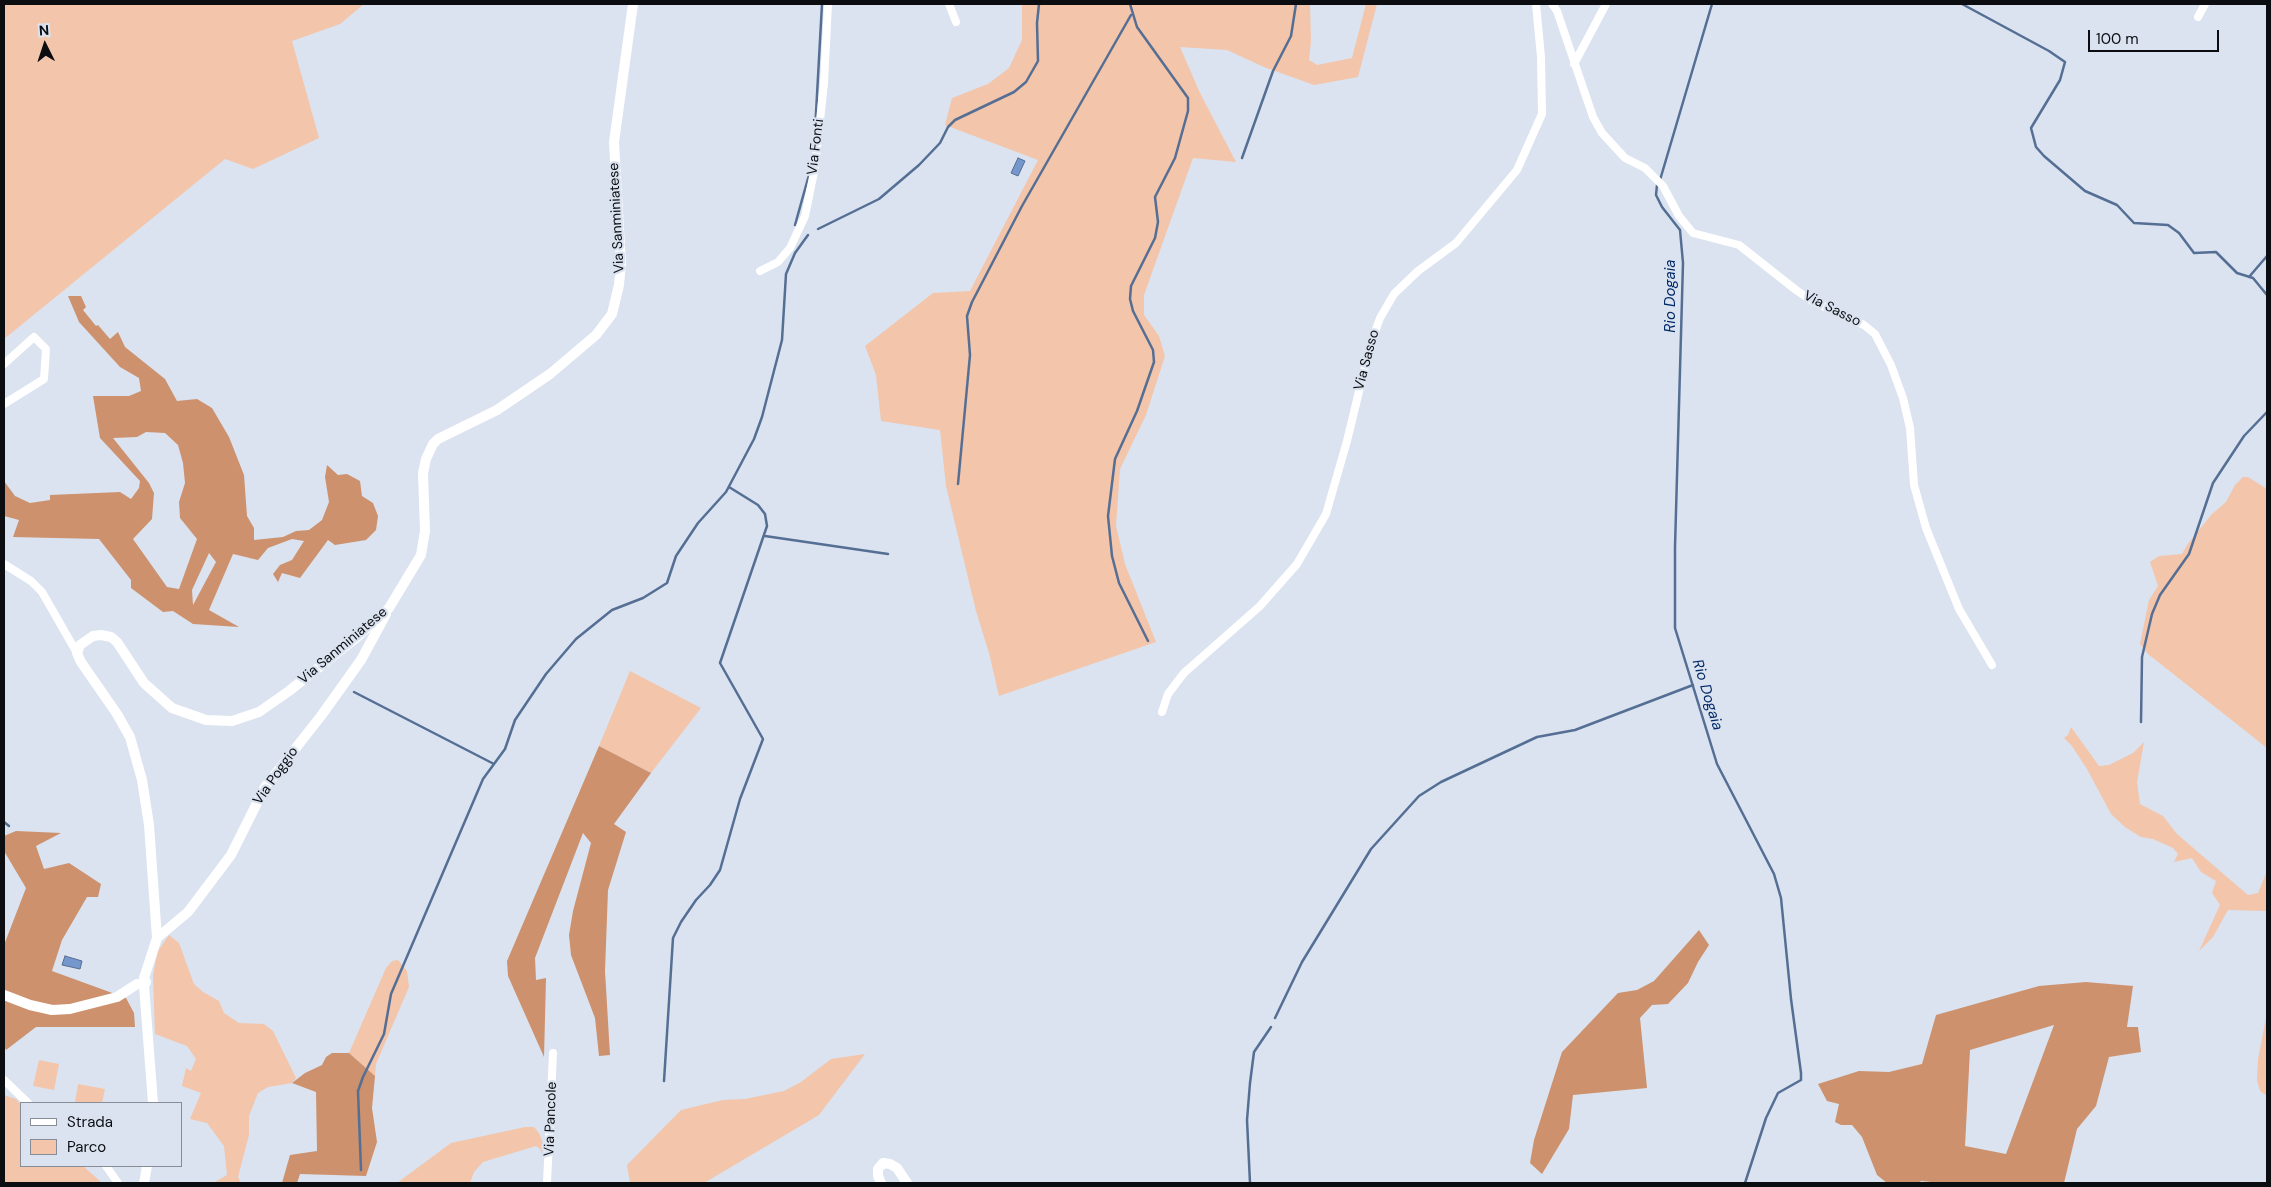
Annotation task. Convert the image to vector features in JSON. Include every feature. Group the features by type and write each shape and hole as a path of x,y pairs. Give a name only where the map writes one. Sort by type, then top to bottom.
{"main road":[{"name":"Via Sanminiatese","path":"77,653 85,640 93,636 111,637 117,642 144,683 172,708 206,720 232,721 259,712 289,691 357,637 389,608 421,555 425,531 423,473 426,459 433,444 438,439 497,410 550,374 596,335 612,314 620,285 621,263 614,142 633,4"},
{"name":"Via Poggio","path":"157,938 188,912 231,855 265,787 321,716 361,660 389,608"},
{"path":"77,653 89,676 118,714 130,737 142,780 149,825 157,938 142,983 153,1102"},
{"path":"4,994 30,1005 52,1010 70,1009 117,997 142,983"},
{"path":"881,1183 878,1169 883,1163 897,1168 907,1183"},
{"path":"144,1183 147,1167"}],"street":[{"name":"Via Fonti","path":"760,271 778,262 790,248 805,216 815,167 824,84 828,4"},
{"path":"949,4 956,22"},
{"name":"Via Sasso","path":"1162,712 1168,694 1184,673 1260,606 1297,564 1326,514 1347,440 1370,346 1380,318 1394,294 1418,271 1456,243 1517,170 1542,114 1542,58 1536,4"},
{"name":"Via Sasso","path":"1552,4 1557,11 1593,117 1602,132 1625,158 1645,168 1663,186 1680,216 1693,233 1740,245 1796,290 1812,300 1864,325 1875,334 1891,365 1903,398 1910,428 1914,485 1926,528 1959,609 1992,665"},
{"path":"1574,64 1606,4"},
{"path":"2198,17 2205,4"},
{"path":"4,364 34,337 46,349 44,379 4,404"},
{"path":"4,564 31,581 42,592 77,653"},
{"name":"Via Pancole","path":"547,1183 553,1053"},
{"path":"4,1080 27,1102"},
{"path":"4,1088 19,1093"},
{"path":"107,1167 118,1183"}],"green space":[{"path":"4,4 364,4 340,24 292,41 319,138 253,169 225,159 4,339"},
{"path":"1022,4 1310,4 1311,41 1309,60 1317,65 1352,58 1366,4 1377,4 1358,77 1314,85 1264,67 1227,50 1180,47 1200,93 1236,162 1193,158 1144,295 1144,315 1159,336 1165,356 1146,415 1120,469 1116,526 1125,564 1156,642 999,696 989,653 976,611 946,486 940,430 881,421 876,375 865,346 933,293 970,291 1038,160 945,125 952,98 988,84 1009,68 1022,40"},
{"path":"2243,477 2248,477 2267,489 2267,748 2148,654 2140,644 2149,600 2158,586 2150,562 2159,556 2182,554 2211,515 2226,502 2235,485"},
{"path":"630,671 701,708 651,773 599,746"},
{"path":"2071,727 2099,766 2109,765 2133,753 2144,742 2137,782 2140,804 2163,816 2177,834 2248,895 2258,893 2267,871 2267,911 2228,910 2213,937 2199,951 2220,905 2212,893 2216,881 2201,872 2192,858 2174,862 2178,854 2173,848 2153,839 2141,837 2125,827 2111,814 2087,769 2072,746 2064,738 2068,735"},
{"path":"169,935 179,943 194,984 203,992 219,1001 224,1013 239,1023 264,1024 273,1031 296,1078 292,1083 268,1087 258,1093 249,1116 249,1135 238,1177 241,1183 213,1183 227,1175 224,1146 207,1123 190,1119 201,1093 182,1086 186,1068 191,1071 196,1059 187,1046 155,1034 153,975 158,951"},
{"path":"398,960 407,971 409,987 376,1064 375,1076 349,1053 386,968 392,961"},
{"path":"2267,1013 2267,1096 2260,1091 2257,1080 2258,1059"},
{"path":"865,1054 819,1115 704,1183 630,1183 627,1165 681,1110 723,1100 745,1099 784,1091 801,1082 831,1059"},
{"path":"39,1060 59,1064 54,1090 33,1086"},
{"path":"78,1084 105,1089 102,1102 75,1102"},
{"path":"4,1095 16,1099 20,1104 20,1167 84,1167 102,1183 4,1183"},
{"path":"525,1127 534,1127 539,1133 543,1143 542,1158 541,1150 536,1146 483,1162 474,1172 470,1183 397,1183 451,1143"}],"shaded area":[{"path":"68,296 81,296 86,307 83,310 96,326 98,325 110,339 118,332 125,347 165,379 177,401 197,399 212,408 229,437 244,475 247,516 254,528 254,540 283,537 296,531 309,530 322,520 329,502 325,477 327,465 338,475 347,474 360,481 362,496 373,503 378,516 376,530 366,540 335,545 328,540 300,578 282,573 278,582 273,574 280,565 292,560 304,541 292,539 268,548 258,560 233,554 209,610 239,627 193,624 173,611 163,612 131,588 131,580 99,539 13,537 19,520 4,516 4,481 15,496 30,503 50,500 50,495 120,492 131,499 139,488 140,481 100,438 93,396 129,396 141,391 139,378 120,367 79,322","holes":["146,432 165,433 178,445 183,463 185,483 179,502 180,518 197,539 179,589 167,587 133,539 152,519 154,493 149,483 113,438 137,437","209,553 216,562 193,605 192,590"]},
{"path":"599,746 651,773 614,824 626,832 608,890 605,971 610,1055 599,1056 595,1018 571,955 569,935 573,911 591,843 583,833 535,958 536,980 546,978 544,1057 508,976 507,961"},
{"path":"16,831 61,833 36,846 44,869 69,863 101,884 98,897 87,897 62,940 52,971 126,998 134,1013 135,1027 36,1027 6,1050 4,1046 4,945 26,888 4,851 4,836"},
{"path":"1699,930 1709,945 1688,983 1668,1004 1652,1005 1640,1018 1647,1088 1573,1095 1569,1129 1542,1174 1530,1163 1534,1140 1562,1052 1618,993 1637,990 1654,981"},
{"path":"2086,982 2133,986 2127,1027 2138,1027 2141,1052 2109,1057 2096,1106 2077,1129 2064,1183 1942,1183 1921,1181 1919,1183 1887,1183 1877,1175 1862,1137 1852,1125 1841,1125 1835,1122 1839,1104 1827,1101 1818,1084 1859,1071 1889,1072 1922,1064 1936,1015 2039,986","holes":["2054,1025 2006,1154 1965,1146 1970,1050"]},
{"path":"332,1053 349,1053 375,1076 372,1108 377,1142 366,1176 300,1174 297,1183 282,1183 290,1155 317,1151 316,1092 292,1083 305,1073 322,1065 326,1057"}],"water":[{"path":"1018,158 1025,161 1018,176 1011,173"},
{"path":"65,956 82,961 80,969 62,965"}],"waterway":[{"path":"815,131 822,4"},
{"path":"818,229 879,199 919,165 940,143 948,127 955,120 1014,92 1026,82 1038,61 1037,23 1039,4"},
{"path":"1130,4 1137,27 1188,98 1188,111 1175,158 1155,197 1158,222 1155,238 1131,286 1130,299 1133,311 1153,350 1154,362 1137,411 1115,459 1108,516 1112,556 1119,583 1148,641"},
{"path":"1242,158 1273,71 1291,36 1296,4"},
{"name":"Rio Dogaia","path":"1660,180 1712,4"},
{"path":"1962,4 2049,51 2065,62 2060,80 2031,128 2036,147 2044,156 2085,191 2117,205 2134,223 2168,225 2179,233 2194,253 2216,252 2237,273 2253,278 2267,295"},
{"path":"958,484 970,355 967,316 972,302 1022,206 1131,15"},
{"path":"795,225 812,164"},
{"name":"Rio Dogaia","path":"1657,185 1656,195 1662,207 1680,230 1683,263 1675,547 1675,628 1717,764 1774,874 1781,898 1791,999 1801,1073 1801,1080 1778,1093 1766,1118 1745,1183"},
{"path":"361,1170 358,1091 384,1034 391,994 483,779 505,749 515,720 546,674 576,639 612,610 643,598 667,583 676,556 698,523 726,492 754,439 762,417 782,340 786,274 795,253 808,235"},
{"path":"2249,277 2267,256"},
{"path":"2141,722 2142,657 2152,614 2160,595 2189,554 2213,483 2244,436 2267,412"},
{"path":"664,1081 673,938 696,900 710,885 720,870 740,799 763,739 720,663 767,526 765,514 758,505 729,487"},
{"path":"765,536 888,554"},
{"path":"1275,1018 1302,962 1371,849 1419,796 1441,782 1537,737 1575,730 1693,685"},
{"path":"354,692 494,764"},
{"path":"4,822 9,826"},
{"path":"1250,1183 1247,1120 1254,1052 1271,1027"}]}
